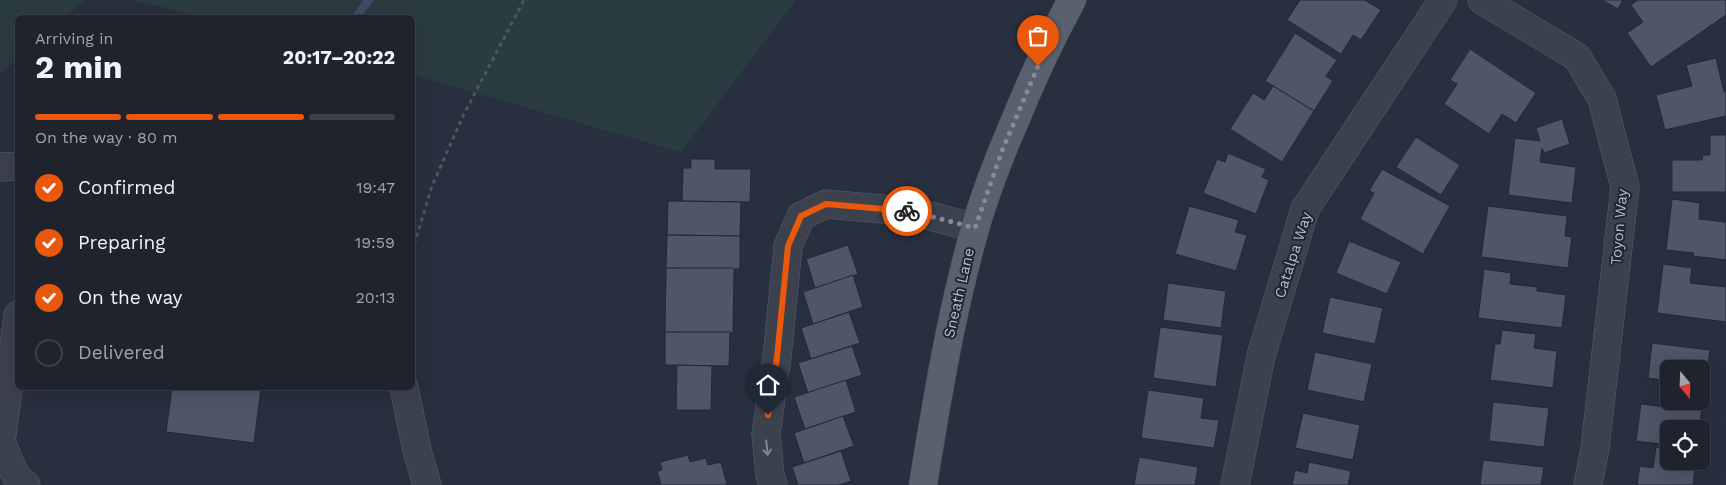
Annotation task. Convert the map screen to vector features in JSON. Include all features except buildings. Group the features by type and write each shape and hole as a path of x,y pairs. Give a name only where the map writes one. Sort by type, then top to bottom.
{"main road":[{"name":"Sneath Lane","path":"922,485 947,345 975,228 1002,151 1025,96 1044,53 1072,0"}],"street":[{"name":"Catalpa Way","path":"1235,485 1261,356 1305,209 1443,0"},
{"name":"Toyon Way","path":"1482,0 1576,57 1602,99 1624,187 1595,448 1588,485"},
{"path":"0,167 15,166"},
{"path":"773,485 770,475 766,434 777,357 788,246 801,216 826,204 915,212 975,228"},
{"path":"15,338 1,442 16,476 26,485"},
{"path":"404,390 426,485"}],"path":[{"path":"415,242 432,186 464,114 524,0"}],"shaded area":[{"path":"0,0 85,0 67,15 15,15 15,61 0,74"},
{"path":"132,0 796,0 681,152 415,76 415,15 194,15"}],"waterway":[{"path":"357,15 369,0"}],"way so far":[{"path":"907,211 975,228 1002,151 1038,66"}],"route":[{"path":"768,415 777,357 788,246 801,216 826,204 907,211"}]}
